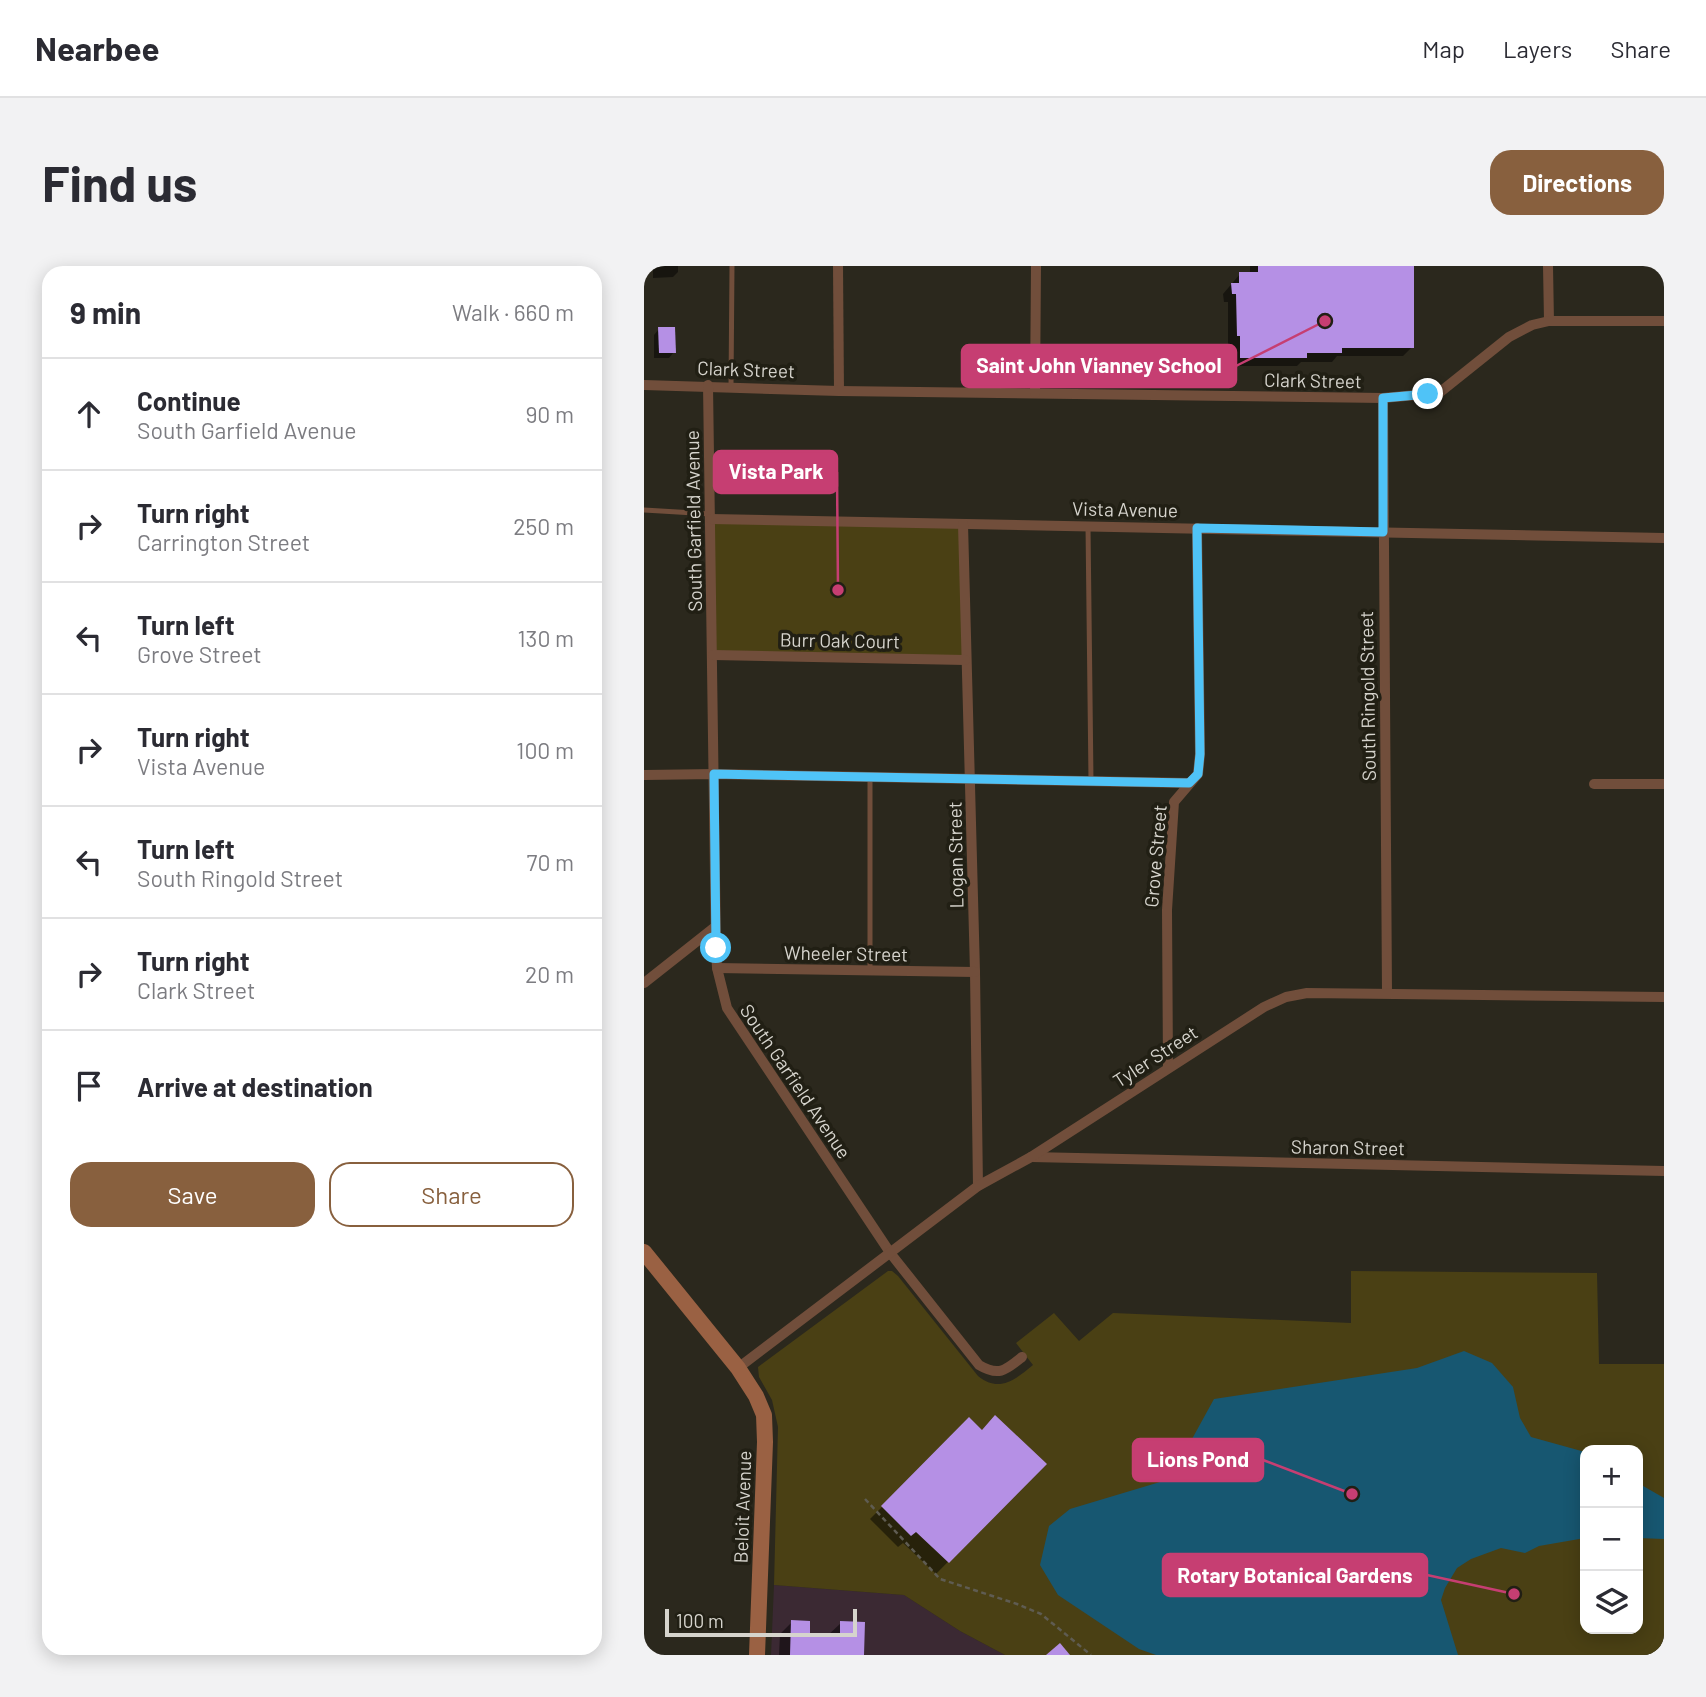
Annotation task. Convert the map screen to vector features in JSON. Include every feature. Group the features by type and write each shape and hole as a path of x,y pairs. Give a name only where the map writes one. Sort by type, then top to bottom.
{"main road":[{"name":"Beloit Avenue","path":"644,1252 738,1368 756,1396 764,1415 757,1655"}],"street":[{"path":"838,266 839,391"},
{"path":"1035,393 1036,266"},
{"path":"1548,266 1549,321"},
{"name":"Clark Street","path":"644,385 839,391 1383,398 1439,393 1509,337 1532,325 1549,321 1664,321"},
{"name":"South Garfield Avenue","path":"708,385 715,927 717,968 727,1008 891,1254 979,1365 990,1372 999,1372 1022,1357"},
{"name":"South Ringold Street","path":"1383,398 1387,993"},
{"name":"Vista Avenue","path":"711,516 963,524 1664,538"},
{"name":"Logan Street","path":"963,524 965,660 971,779 978,1186"},
{"name":"Grove Street","path":"1168,1068 1167,910 1174,802 1198,774 1200,754 1197,528"},
{"name":"Burr Oak Court","path":"713,655 965,660"},
{"path":"644,775 1189,783"},
{"path":"1594,783 1664,784"},
{"path":"644,983 715,927"},
{"name":"Wheeler Street","path":"717,968 975,972"},
{"name":"Tyler Street","path":"738,1368 978,1186 1031,1157 1264,1007 1286,997 1307,993 1387,993 1664,997"},
{"name":"Sharon Street","path":"1031,1157 1664,1171"}],"lane":[{"path":"731,386 732,266"},
{"path":"644,510 711,516"},
{"path":"1088,526 1091,781"},
{"path":"870,777 870,971"}],"path":[{"path":"865,1499 940,1579 1041,1614 1091,1655"}],"shaded area":[{"path":"711,519 963,524 965,660 713,655"},
{"path":"888,1271 898,1276 978,1376 993,1384 1013,1380 1033,1365 1016,1343 1054,1313 1079,1341 1113,1313 1351,1323 1351,1271 1597,1273 1599,1364 1664,1364 1664,1655 1005,1655 960,1631 904,1595 774,1585 778,1427 772,1400 759,1377 758,1367"},
{"path":"774,1585 904,1595 960,1631 1005,1655 771,1655"}],"water":[{"path":"1464,1351 1492,1363 1513,1387 1520,1418 1531,1437 1580,1451 1580,1539 1539,1546 1525,1553 1501,1548 1471,1559 1457,1568 1445,1588 1441,1600 1458,1655 1156,1655 1139,1649 1058,1595 1040,1565 1049,1526 1070,1509 1170,1479 1214,1399 1417,1368"},
{"path":"1643,1486 1664,1498 1664,1539 1643,1538"}],"building":[{"path":"1258,266 1414,266 1414,348 1342,348 1342,353 1307,353 1307,358 1240,358 1236,294 1232,294 1231,283 1239,283 1239,272 1258,272"},
{"path":"658,327 675,327 676,353 659,353"},
{"path":"995,1415 1047,1464 949,1563 916,1532 911,1536 881,1506 969,1417 982,1430"},
{"path":"791,1620 810,1621 810,1633 840,1634 840,1621 865,1622 864,1655 790,1655"},
{"path":"1060,1643 1070,1655 1046,1655"}],"place":[{"name":"Saint John Vianney School","path":"1325,321"},
{"name":"Vista Park","path":"838,590"},
{"name":"Lions Pond","path":"1352,1494"},
{"name":"Rotary Botanical Gardens","path":"1514,1594"}],"route":[{"path":"716,948 714,774 1189,783 1198,774 1200,754 1197,528 1383,532 1383,398 1428,394"}]}
